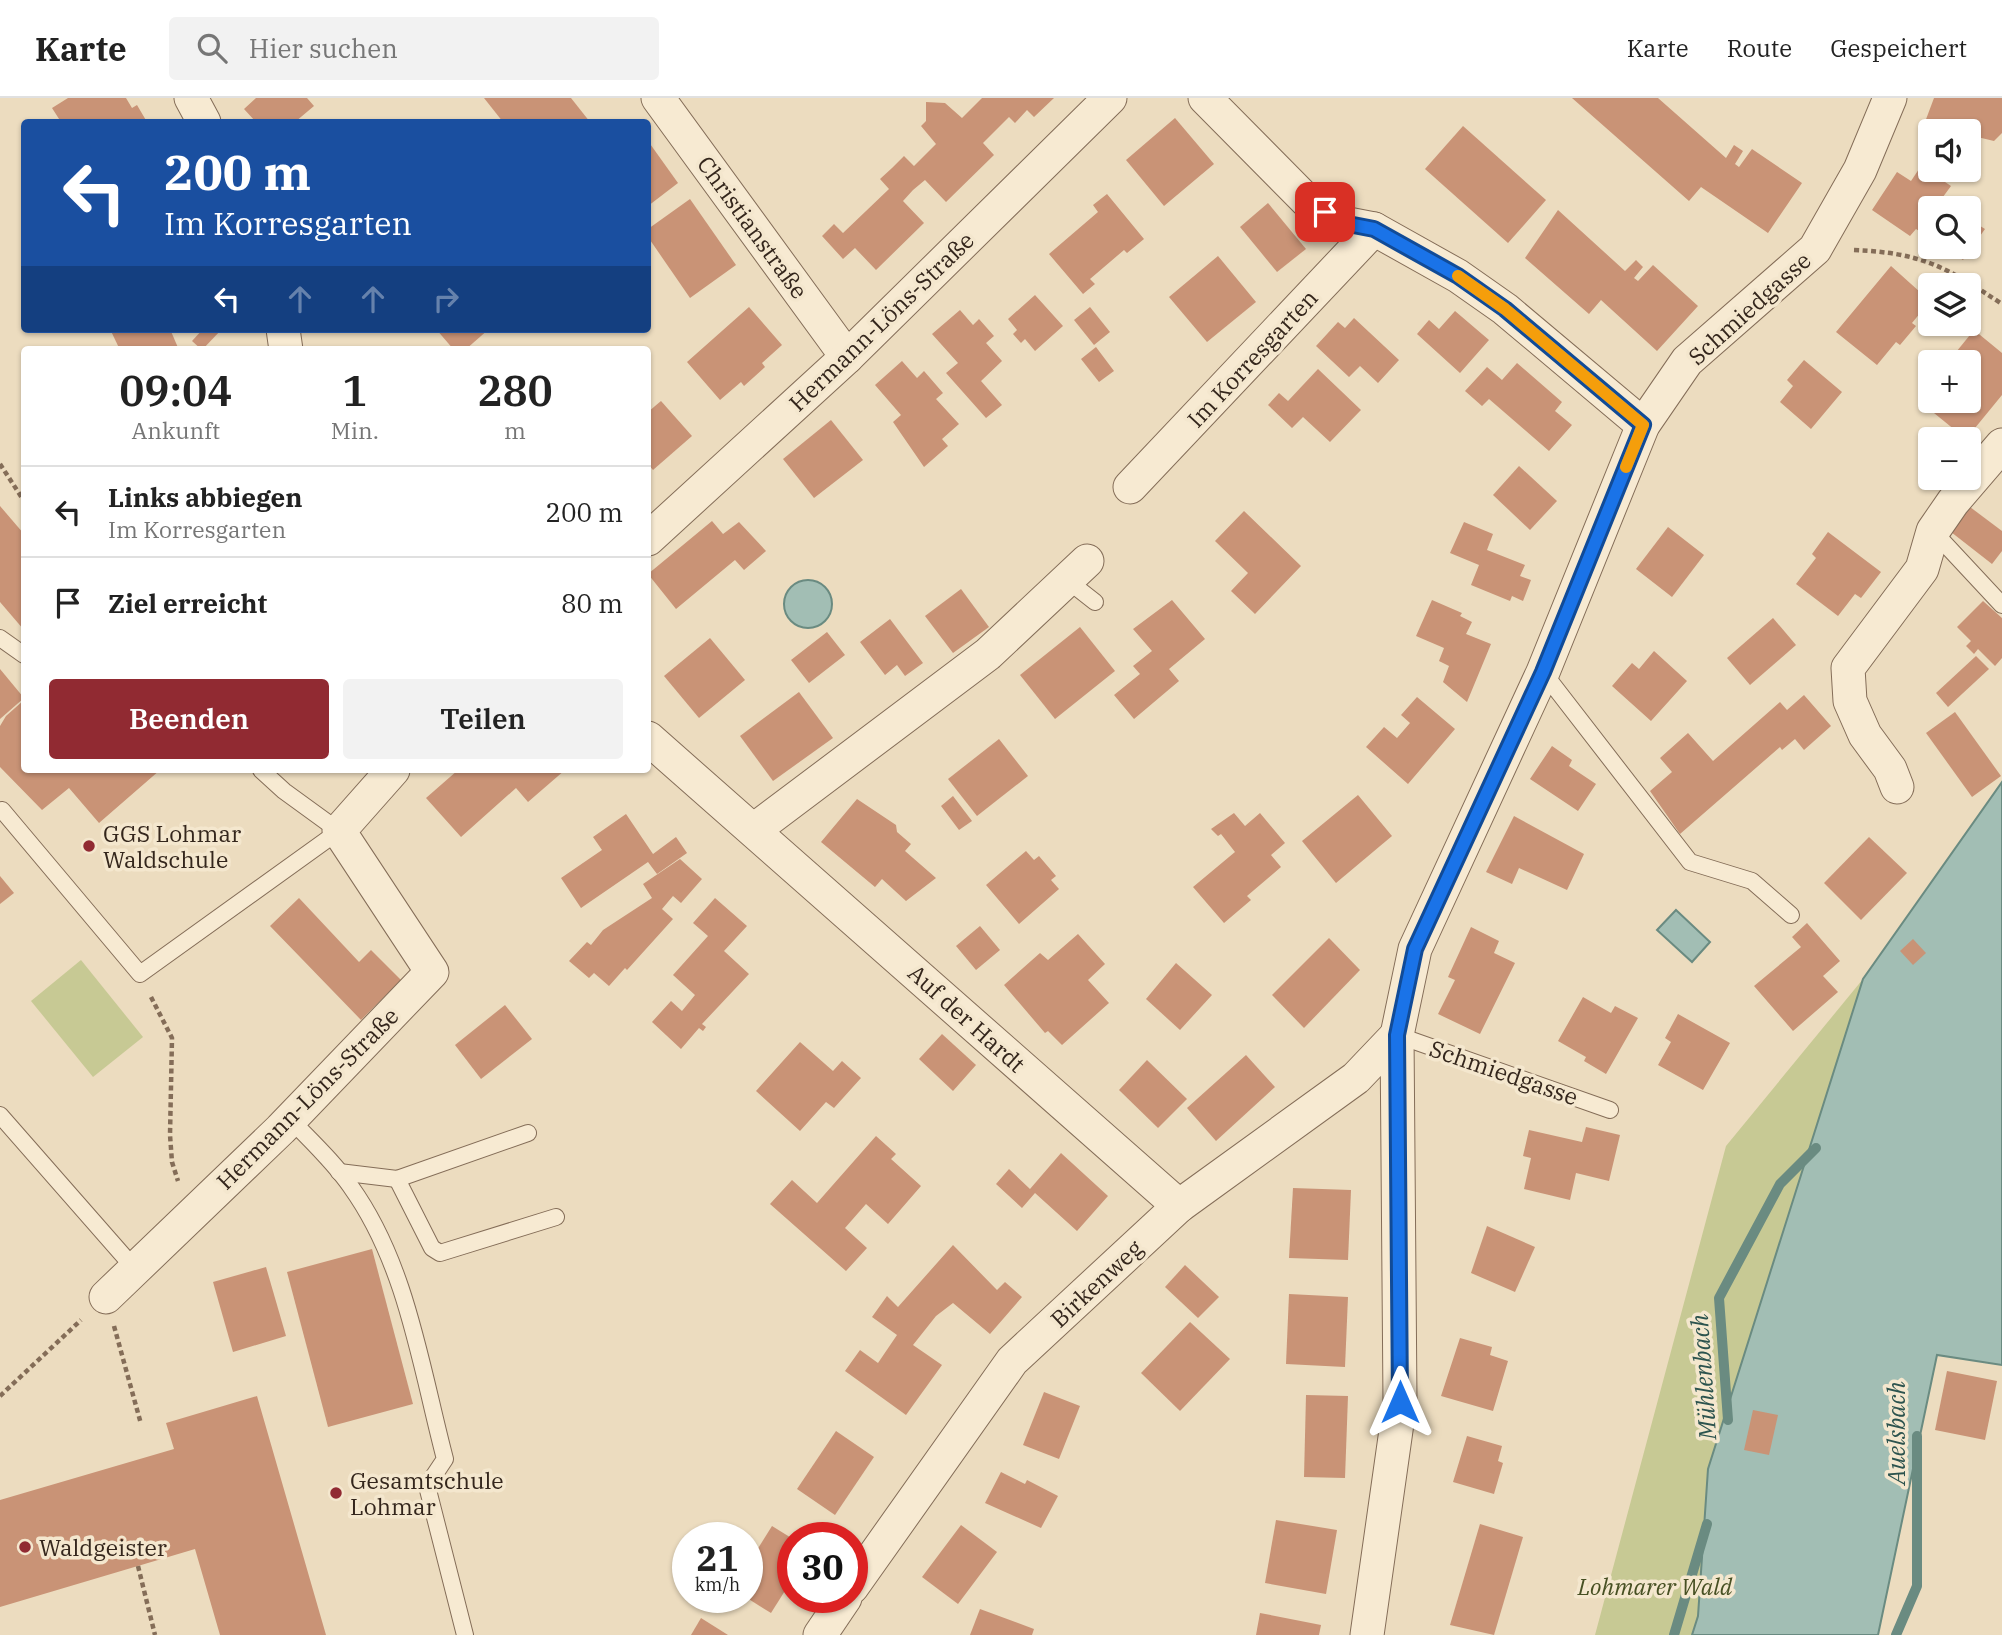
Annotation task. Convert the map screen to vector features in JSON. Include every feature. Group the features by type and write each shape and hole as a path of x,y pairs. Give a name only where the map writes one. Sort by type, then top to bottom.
{"street":[{"path":"191,98 202,119"},
{"name":"Christianstraße","path":"658,98 847,357"},
{"name":"Hermann-Löns-Straße","path":"651,536 847,357 1110,98"},
{"path":"1205,98 1307,201 1343,223 1374,229 1458,276 1505,309 1643,425"},
{"name":"Schmiedgasse","path":"1367,1635 1400,1402 1397,1035 1415,949 1543,672 1643,425 1687,361 1815,249 1860,170 1890,98"},
{"name":"Im Korresgarten","path":"1130,487 1374,229"},
{"path":"1897,787 1890,769 1865,735 1850,701 1848,668 1922,569 1933,531 2002,445"},
{"path":"754,830 988,654 1077,571"},
{"name":"Auf der Hardt","path":"651,741 1179,1206"},
{"path":"339,831 390,773"},
{"name":"Hermann-Löns-Straße","path":"106,1297 290,1119 432,972 339,831"},
{"name":"Birkenweg","path":"868,1564 1012,1361 1179,1206 1356,1078 1397,1035"},
{"path":"820,1635 835,1613"}],"lane":[{"path":"1933,531 2002,605"},
{"path":"1077,571 1095,602"},
{"path":"0,638 21,653"},
{"path":"1543,672 1690,862 1752,881 1791,915"},
{"path":"2,810 140,974 339,831 284,792 264,773"},
{"name":"Schmiedgasse","path":"1397,1035 1610,1110"},
{"path":"0,1115 135,1269"},
{"path":"290,1119 339,1172 377,1232 400,1286 445,1459 426,1486 466,1635"},
{"path":"339,1172 397,1179 528,1133"},
{"path":"397,1179 432,1248 440,1253 556,1217"}],"path":[{"path":"1815,249 1874,251 1922,258 1954,272 2002,304"},
{"path":"0,464 21,496"},
{"path":"140,974 172,1038 172,1162 177,1180 202,1205"},
{"path":"0,1396 106,1297 141,1424"},
{"path":"138,1566 155,1635"}],"green space":[{"path":"81,960 143,1037 93,1077 31,1001"},
{"name":"Lohmarer Wald","path":"1863,979 1708,1469 1698,1616 1692,1635 1595,1635 1726,1146"}],"water":[{"path":"808,580 825,587 832,604 825,621 808,628 791,621 784,604 791,587"},
{"path":"2002,782 2002,1365 1937,1355 1878,1635 1692,1635 1698,1616 1708,1469 1863,979"},
{"path":"1676,910 1710,942 1692,962 1657,930"}],"building":[{"path":"68,98 126,98 132,108 137,105 145,119 59,119 52,108"},
{"path":"256,98 307,98 314,106 299,119 253,119 244,109"},
{"path":"484,98 571,98 588,119 501,119"},
{"path":"982,98 1054,98 1034,117 1027,110 1015,123 1009,117 983,143 994,155 946,202 925,180 913,190 903,201 924,223 876,270 855,248 843,259 822,236 834,224 843,233 889,189 880,179 904,156 914,166 936,144 921,126 926,121 926,102 945,103 962,118"},
{"path":"1572,98 1658,98 1726,158 1734,145 1743,151 1735,164 1739,167 1752,149 1802,183 1768,233 1701,187 1689,201"},
{"path":"1934,98 2002,98 2002,133 1994,141 1981,138 1981,119 1926,119"},
{"path":"1175,118 1214,164 1164,206 1126,160"},
{"path":"1463,126 1546,200 1508,243 1425,169"},
{"path":"651,145 678,183 651,204"},
{"path":"1918,170 1918,182 1945,182 1951,186 1944,196 1918,196 1918,230 1916,229 1910,236 1872,210 1897,172 1911,181"},
{"path":"1107,194 1144,239 1127,253 1124,250 1090,279 1095,284 1083,294 1049,254 1098,212 1093,205"},
{"path":"690,199 736,265 690,298 651,241 651,227"},
{"path":"1268,203 1306,249 1277,272 1240,227"},
{"path":"1558,210 1625,271 1636,260 1643,267 1634,278 1638,281 1653,265 1698,306 1657,351 1601,300 1589,314 1525,258"},
{"path":"1218,256 1256,302 1207,342 1169,297"},
{"path":"1891,266 1918,290 1918,316 1912,323 1916,326 1900,345 1896,342 1877,365 1836,332"},
{"path":"1035,295 1063,326 1035,351 1025,339 1021,343 1013,334 1017,330 1008,319"},
{"path":"749,307 782,345 762,363 765,367 744,386 741,382 720,400 687,362"},
{"path":"1090,307 1110,332 1094,345 1074,320"},
{"path":"960,310 973,325 979,319 994,336 986,343 1002,361 981,381 1002,405 986,418 946,373 958,363 932,334"},
{"path":"1455,311 1489,340 1460,373 1417,334 1429,320 1439,329"},
{"path":"1354,318 1399,360 1378,383 1360,366 1349,377 1316,346 1338,322 1345,328"},
{"path":"112,333 172,333 177,346 118,346"},
{"path":"199,333 218,333 206,346 198,346 192,341"},
{"path":"439,333 484,333 470,346 451,346"},
{"path":"1969,336 1981,336 2002,353 2002,395 1976,427 1951,427 1934,413 1981,413 1981,350 1958,350"},
{"path":"1096,347 1114,371 1099,382 1081,359"},
{"path":"1804,360 1842,392 1811,429 1780,402 1793,386 1787,380"},
{"path":"902,361 917,378 924,371 943,393 936,399 959,424 942,439 948,446 924,467 893,422 901,415 875,385"},
{"path":"1517,363 1562,402 1555,411 1572,425 1549,451 1489,399 1482,406 1465,391 1487,367 1502,380"},
{"path":"1318,369 1361,410 1330,442 1303,417 1292,428 1268,405 1279,393 1288,401"},
{"path":"661,401 692,436 653,470 651,468 651,409"},
{"path":"831,420 863,460 814,498 783,459"},
{"path":"1519,466 1557,501 1530,530 1493,495"},
{"path":"0,506 21,530 21,626 0,602"},
{"path":"1970,507 2002,531 2002,551 1992,564 1951,532"},
{"path":"1244,511 1301,566 1255,614 1231,591 1248,573 1215,541"},
{"path":"712,521 723,534 739,522 766,551 744,570 735,560 676,609 651,578 651,572"},
{"path":"1464,522 1493,534 1487,550 1525,565 1520,576 1531,580 1523,601 1512,596 1510,601 1471,585 1479,565 1450,553"},
{"path":"1668,527 1704,555 1672,597 1636,569"},
{"path":"1828,532 1881,572 1861,598 1855,594 1838,616 1796,584 1816,558 1812,554"},
{"path":"961,589 989,627 953,653 925,616"},
{"path":"1172,600 1205,639 1169,669 1179,681 1134,719 1114,695 1140,674 1133,666 1152,651 1133,629"},
{"path":"1432,600 1462,613 1460,616 1472,622 1466,634 1491,644 1467,702 1443,682 1449,666 1439,661 1444,648 1416,636"},
{"path":"1983,601 2002,618 2002,658 1995,666 1978,649 1974,654 1966,646 1971,641 1957,627"},
{"path":"1773,618 1796,645 1750,685 1727,658"},
{"path":"890,619 923,663 905,676 897,665 885,675 860,642"},
{"path":"1080,627 1115,671 1055,719 1020,675"},
{"path":"827,632 845,655 809,683 791,660"},
{"path":"710,638 745,680 699,718 664,676"},
{"path":"1654,651 1687,681 1651,721 1612,686 1632,663 1639,669"},
{"path":"1976,656 1989,669 1948,707 1936,693"},
{"path":"0,669 21,694 21,701 0,719"},
{"path":"799,692 833,738 773,781 740,736"},
{"path":"1804,695 1831,726 1804,750 1795,739 1782,750 1780,747 1680,834 1650,791 1672,772 1660,758 1688,733 1713,761 1780,702 1787,710"},
{"path":"1417,697 1455,729 1408,784 1366,747 1384,727 1397,738 1410,723 1401,715"},
{"path":"21,703 21,773 157,773 99,823 69,788 42,810 0,767 0,726 6,716"},
{"path":"1955,712 2001,776 1972,797 1926,733"},
{"path":"999,739 1028,776 977,816 948,779"},
{"path":"1552,746 1572,760 1569,766 1596,784 1578,811 1530,779"},
{"path":"455,773 562,773 528,802 516,788 461,837 426,798"},
{"path":"1358,795 1392,836 1336,883 1302,841"},
{"path":"953,796 972,821 959,830 941,806"},
{"path":"857,799 896,825 897,832 911,844 905,851 936,878 906,901 882,879 875,887 821,842"},
{"path":"1234,813 1245,826 1260,813 1285,843 1271,855 1281,867 1247,896 1251,900 1224,923 1193,887 1235,852 1221,834 1218,836 1211,829"},
{"path":"626,814 653,854 676,837 687,853 657,874 648,862 581,908 561,878 602,850 593,837"},
{"path":"1514,816 1584,854 1567,890 1519,868 1512,884 1486,872"},
{"path":"1869,837 1907,873 1861,920 1824,883"},
{"path":"1026,851 1034,860 1039,856 1056,876 1051,880 1059,889 1019,924 986,885"},
{"path":"680,859 702,879 681,903 673,896 662,909 673,919 627,970 625,968 609,986 594,973 589,978 569,961 587,942 591,945 603,930 652,898 643,884"},
{"path":"0,876 14,893 0,904"},
{"path":"299,898 359,962 371,950 401,980 361,1020 270,926"},
{"path":"715,898 747,926 724,951 749,974 702,1024 706,1027 703,1031 699,1028 681,1049 652,1022 671,1001 682,1011 695,995 673,975 708,936 693,923"},
{"path":"1807,923 1840,961 1823,976 1838,992 1793,1031 1754,986 1801,947 1792,937"},
{"path":"980,926 1000,950 976,970 956,946"},
{"path":"1471,927 1499,941 1494,953 1515,963 1480,1034 1438,1014 1455,980 1448,977"},
{"path":"1078,934 1105,964 1088,980 1109,1003 1062,1045 1048,1031 1045,1033 1004,985 1040,953 1048,960"},
{"path":"1329,938 1360,970 1304,1028 1272,995"},
{"path":"1913,939 1926,953 1913,965 1900,951"},
{"path":"1176,963 1212,995 1180,1030 1146,999"},
{"path":"1583,997 1611,1013 1615,1006 1638,1018 1606,1074 1584,1061 1586,1057 1558,1041"},
{"path":"505,1005 532,1039 481,1079 455,1045"},
{"path":"1678,1014 1730,1043 1703,1090 1658,1065 1671,1042 1665,1038"},
{"path":"942,1034 976,1065 953,1091 919,1059"},
{"path":"800,1042 833,1071 842,1061 861,1078 834,1108 826,1102 800,1131 756,1091"},
{"path":"1246,1055 1275,1087 1216,1141 1187,1108"},
{"path":"1147,1060 1187,1099 1158,1128 1119,1090"},
{"path":"1586,1127 1620,1135 1609,1181 1576,1173 1570,1200 1524,1189 1531,1158 1523,1156 1529,1130 1582,1142"},
{"path":"876,1136 896,1154 891,1159 921,1186 888,1224 866,1204 845,1228 867,1248 846,1271 770,1204 792,1180 817,1203"},
{"path":"1061,1153 1108,1196 1077,1231 1035,1193 1022,1208 996,1184 1009,1169 1030,1189"},
{"path":"1293,1188 1351,1190 1348,1260 1289,1258"},
{"path":"1487,1226 1535,1247 1515,1292 1471,1273"},
{"path":"953,1245 997,1290 1005,1282 1022,1297 990,1334 953,1303 936,1316 913,1345 942,1365 906,1415 845,1371 860,1350 878,1363 897,1335 872,1317 887,1296 898,1307"},
{"path":"372,1249 413,1404 328,1427 287,1272"},
{"path":"1185,1265 1219,1297 1198,1318 1165,1287"},
{"path":"266,1267 286,1336 233,1352 213,1282"},
{"path":"1289,1294 1348,1297 1345,1367 1286,1364"},
{"path":"1190,1322 1230,1359 1180,1411 1141,1373"},
{"path":"1460,1338 1492,1347 1490,1355 1508,1361 1493,1411 1441,1396"},
{"path":"1947,1371 1997,1381 1985,1440 1935,1430"},
{"path":"1044,1392 1080,1406 1059,1459 1023,1445"},
{"path":"1306,1395 1348,1396 1345,1478 1304,1477"},
{"path":"257,1396 326,1635 220,1635 195,1549 0,1607 0,1500 174,1449 166,1423"},
{"path":"1753,1410 1778,1415 1769,1455 1744,1450"},
{"path":"836,1431 874,1457 835,1515 797,1489"},
{"path":"1467,1436 1502,1446 1498,1461 1503,1463 1494,1494 1453,1482"},
{"path":"1001,1472 1025,1484 1027,1480 1058,1496 1041,1528 985,1503"},
{"path":"1276,1520 1337,1530 1326,1594 1265,1583"},
{"path":"1480,1524 1523,1537 1494,1635 1450,1625"},
{"path":"961,1525 997,1552 958,1604 922,1577"},
{"path":"772,1526 777,1529 777,1603 771,1613 763,1608 763,1540"},
{"path":"980,1609 1034,1629 1032,1635 970,1635"},
{"path":"1260,1613 1321,1625 1319,1635 1256,1635"},
{"path":"701,1618 728,1635 691,1635"}],"waterway":[{"name":"Mühlenbach","path":"1728,1420 1719,1298 1780,1184 1816,1148"},
{"name":"Auelsbach","path":"1896,1635 1917,1586 1917,1436"},
{"name":"Mühlenbach","path":"1674,1635 1707,1524"}],"slow traffic":[{"path":"1458,276 1505,309 1643,425 1626,467"}],"place":[{"name":"GGS Lohmar Waldschule","path":"89,846"},
{"name":"Gesamtschule Lohmar","path":"336,1493"},
{"name":"Waldgeister","path":"25,1547"}],"route":[{"path":"1325,212 1343,223 1374,229 1458,276 1505,309 1643,425 1543,672 1415,949 1397,1035 1400,1402"}]}
